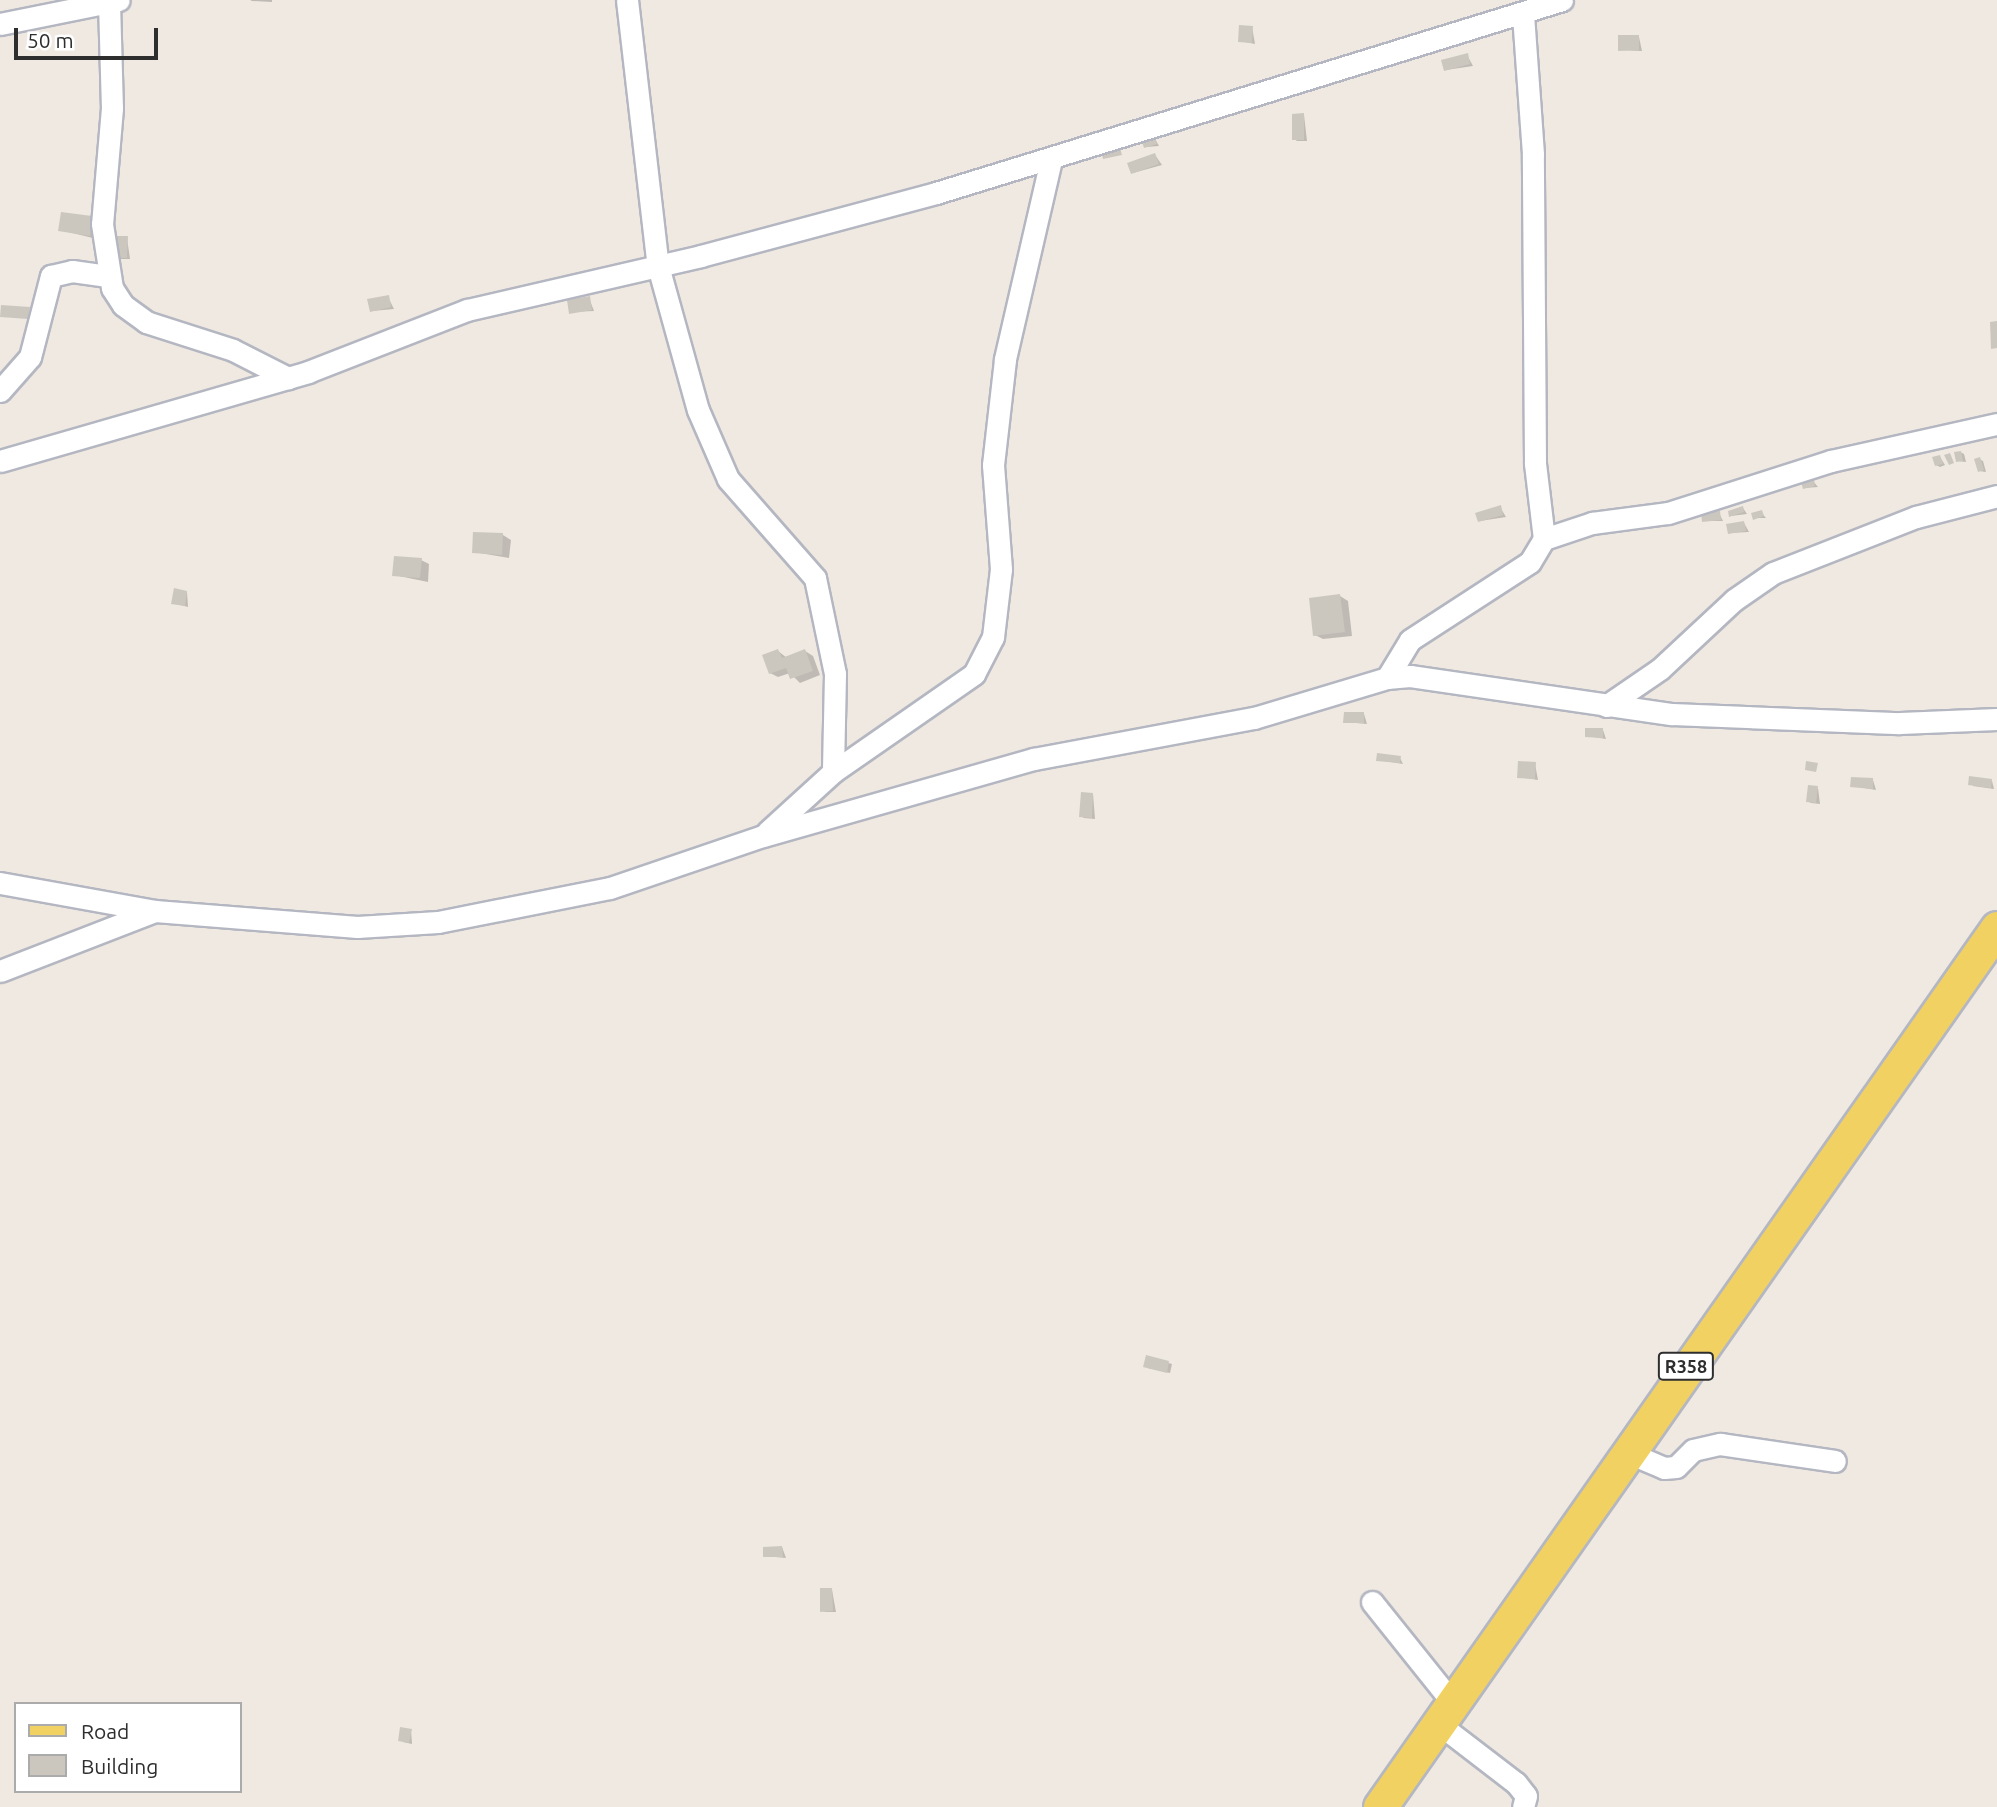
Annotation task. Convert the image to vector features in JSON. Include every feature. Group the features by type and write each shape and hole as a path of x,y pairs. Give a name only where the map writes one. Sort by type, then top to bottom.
{"main road":[{"name":"R358","path":"1380,1807 1997,928"}],"street":[{"path":"627,0 658,266 684,366 715,456 747,502 804,560 818,587 835,674 834,772"},
{"path":"0,461 288,377 467,310 658,266 1051,160 1176,117 1562,0"},
{"path":"0,24 114,1 112,108 102,224 108,275 123,305 146,322 233,351 288,377"},
{"path":"1387,678 1410,640 1530,562 1544,539 1535,463 1533,154 1523,13"},
{"path":"762,836 834,772 974,674 992,637 1001,569 993,464 1005,359 1051,160"},
{"path":"0,391 30,357 51,276 72,271 108,275"},
{"path":"1544,539 1592,523 1668,513 1831,461 1997,424"},
{"path":"1606,706 1660,669 1734,600 1773,573 1916,517 1997,496"},
{"path":"0,883 155,911 357,927 438,922 610,888 762,836 1034,759 1254,718 1387,678 1459,680 1606,706 1794,720 1997,719"},
{"path":"0,971 155,911"},
{"path":"1629,1453 1664,1468 1676,1466 1693,1450 1720,1444 1835,1461"},
{"path":"1372,1602 1446,1714 1526,1796 1523,1807"}],"building":[{"path":"1239,25 1253,26 1252,43 1238,42"},
{"path":"1618,35 1639,35 1639,50 1618,51"},
{"path":"1468,53 1470,64 1444,71 1441,60"},
{"path":"1304,113 1304,140 1292,140 1292,114"},
{"path":"1154,135 1157,144 1144,148 1141,139"},
{"path":"1119,144 1122,155 1103,159 1101,149"},
{"path":"1155,153 1159,164 1131,174 1127,163"},
{"path":"61,212 92,216 90,236 58,231"},
{"path":"114,236 128,236 127,258 113,258"},
{"path":"389,295 391,307 370,312 367,299"},
{"path":"590,296 592,310 569,314 567,300"},
{"path":"1,305 30,307 28,319 0,317"},
{"path":"1997,321 1997,348 1991,349 1990,322"},
{"path":"1961,451 1963,461 1956,462 1954,452"},
{"path":"1950,453 1954,463 1949,465 1944,455"},
{"path":"1940,455 1943,464 1935,466 1932,457"},
{"path":"1980,457 1984,470 1978,472 1974,459"},
{"path":"1814,479 1815,486 1803,489 1801,482"},
{"path":"1501,505 1503,515 1478,522 1475,513"},
{"path":"1743,506 1744,512 1729,517 1728,511"},
{"path":"1762,510 1764,516 1753,520 1751,513"},
{"path":"1720,511 1721,520 1702,522 1701,512"},
{"path":"1744,521 1746,531 1728,534 1726,524"},
{"path":"473,532 503,533 502,555 472,553"},
{"path":"394,556 422,558 420,578 392,576"},
{"path":"174,588 187,591 185,606 171,604"},
{"path":"1340,594 1345,632 1313,636 1309,598"},
{"path":"778,649 782,658 805,649 813,671 790,679 786,668 769,674 762,655"},
{"path":"1344,712 1364,712 1364,723 1343,723"},
{"path":"1585,728 1603,728 1603,738 1585,737"},
{"path":"1377,753 1401,756 1400,763 1376,761"},
{"path":"1518,761 1536,762 1535,779 1517,778"},
{"path":"1806,761 1818,763 1816,772 1805,770"},
{"path":"1969,776 1992,779 1991,788 1968,785"},
{"path":"1851,777 1873,778 1873,789 1850,787"},
{"path":"1808,785 1818,786 1816,803 1806,802"},
{"path":"1081,792 1093,793 1092,818 1079,817"},
{"path":"1146,1355 1169,1361 1167,1373 1143,1367"},
{"path":"782,1546 783,1557 763,1557 763,1547"},
{"path":"820,1588 832,1588 833,1611 820,1612"},
{"path":"400,1727 412,1729 409,1743 398,1741"}]}
